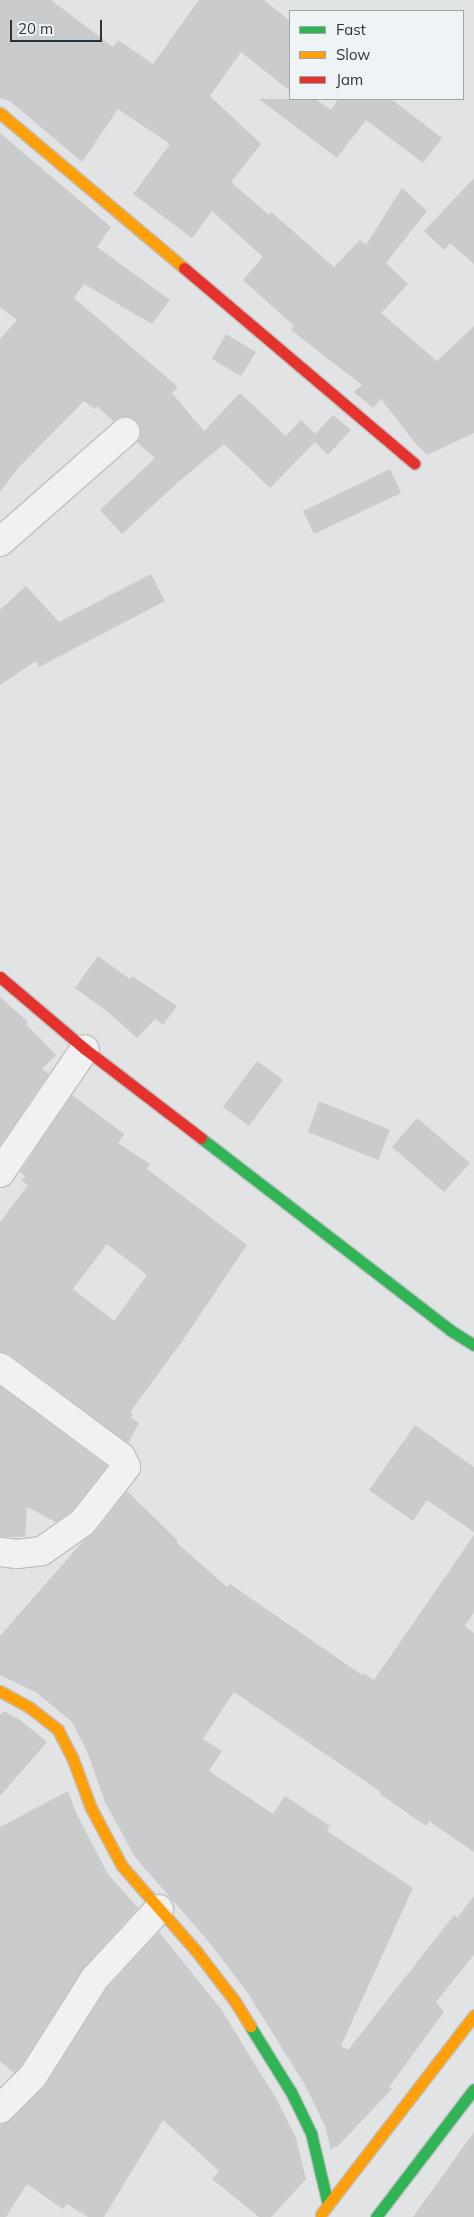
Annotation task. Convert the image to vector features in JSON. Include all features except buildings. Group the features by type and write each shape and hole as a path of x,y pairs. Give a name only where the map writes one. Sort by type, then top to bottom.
{"street":[{"path":"0,113 414,463"},
{"path":"0,542 125,432"},
{"path":"0,977 86,1049 450,1330 474,1345"},
{"path":"0,1173 86,1049"},
{"path":"0,1367 121,1457 126,1467 83,1522 42,1551 18,1554 0,1552"},
{"path":"0,1691 29,1707 58,1730 72,1757 91,1808 122,1866 197,1952 234,2000 291,2092 311,2133 328,2204"},
{"path":"0,2109 33,2076 95,1978 159,1909"},
{"path":"319,2217 474,2015"},
{"path":"376,2217 472,2096"}],"traffic: fast":[{"path":"201,1138 450,1330 474,1345"},
{"path":"250,2026 291,2092 311,2133 328,2205"},
{"path":"376,2217 474,2089"}],"traffic: slow":[{"path":"0,113 184,268"},
{"path":"0,1691 29,1707 58,1730 72,1757 91,1808 122,1866 197,1952 234,2000 250,2026"},
{"path":"321,2214 474,2015"}],"traffic: jam":[{"path":"184,268 414,463"},
{"path":"0,977 85,1049 201,1138"}]}
